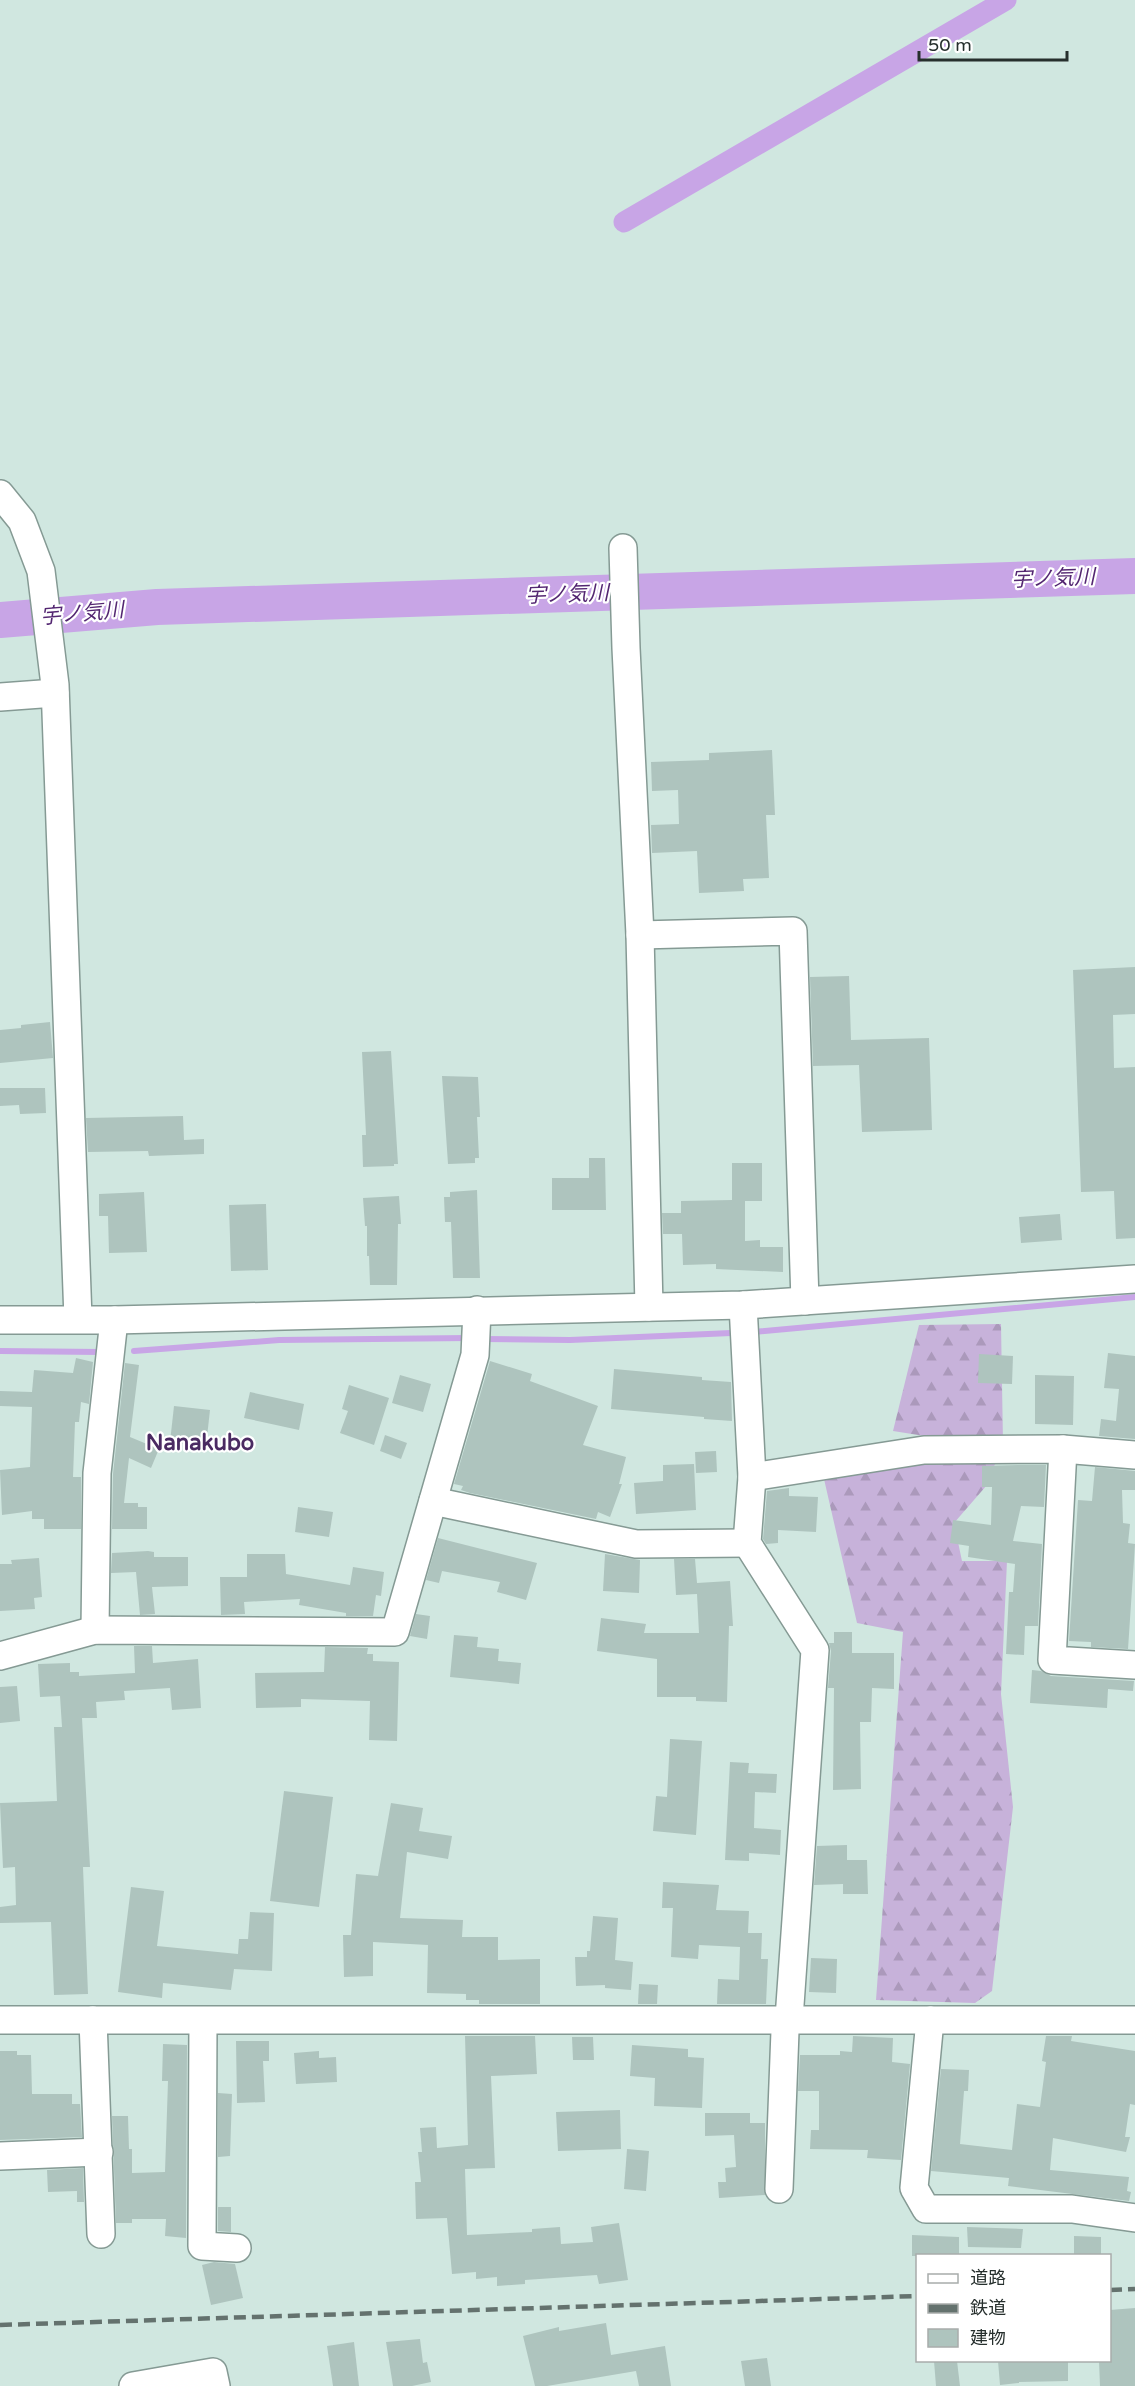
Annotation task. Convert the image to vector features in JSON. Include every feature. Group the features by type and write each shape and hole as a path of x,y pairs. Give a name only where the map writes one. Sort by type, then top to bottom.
{"street":[{"path":"0,494 22,520 40,571 55,689 78,1319"},
{"path":"623,548 640,935 649,1307"},
{"path":"0,697 55,689"},
{"path":"640,935 793,931 804,1301"},
{"path":"0,1320 114,1320 743,1305 1135,1279"},
{"path":"743,1305 752,1477 747,1543 815,1650 789,2019 785,2031 779,2189"},
{"path":"0,1656 95,1630 395,1632 475,1355 477,1310"},
{"path":"95,1630 97,1473 114,1320"},
{"path":"752,1477 924,1450 1063,1449 1135,1455"},
{"path":"1063,1449 1052,1660 1135,1665"},
{"path":"433,1501 636,1544 747,1543"},
{"path":"0,2020 1135,2020"},
{"path":"93,2020 101,2234"},
{"path":"930,2020 914,2188 926,2209 1072,2209 1135,2218"},
{"path":"203,2021 202,2246 237,2248"},
{"path":"0,2156 99,2152"},
{"path":"133,2386 213,2372 216,2386"}],"green space":[{"path":"1001,1324 1003,1443 987,1485 954,1523 962,1561 1007,1561 1001,1694 1013,1807 992,1991 975,2003 876,2000 903,1632 857,1623 824,1479 931,1437 893,1431 919,1325"}],"building":[{"path":"772,750 775,815 766,815 769,878 743,879 744,891 699,893 697,851 652,853 651,825 679,824 678,790 652,791 651,762 709,760 709,753"},
{"path":"1135,967 1135,1014 1113,1015 1114,1068 1135,1067 1135,1238 1116,1239 1114,1191 1081,1192 1073,970"},
{"path":"849,976 851,1040 929,1038 932,1130 862,1132 859,1065 813,1066 810,977"},
{"path":"50,1022 53,1058 0,1063 0,1030"},
{"path":"391,1051 398,1164 363,1167 362,1135 366,1135 362,1052"},
{"path":"442,1076 478,1077 479,1158 475,1158 475,1163 448,1164"},
{"path":"0,1088 45,1088 46,1113 20,1114 19,1105 0,1106"},
{"path":"183,1116 184,1140 204,1139 204,1154 149,1156 148,1151 88,1152 86,1118"},
{"path":"589,1158 605,1158 606,1210 552,1210 552,1178 589,1178"},
{"path":"732,1163 762,1163 762,1201 745,1201 745,1241 760,1240 760,1247 783,1247 783,1272 716,1269 716,1264 683,1265 682,1234 663,1234 662,1213 681,1213 681,1201 732,1200"},
{"path":"477,1190 480,1278 453,1278 451,1222 445,1222 444,1197 450,1197 450,1192"},
{"path":"144,1192 147,1252 109,1253 108,1216 99,1216 99,1194"},
{"path":"399,1196 401,1224 398,1224 397,1285 370,1285 363,1198"},
{"path":"266,1204 268,1270 231,1271 229,1205"},
{"path":"1060,1214 1062,1240 1021,1243 1019,1217"},
{"path":"1108,1353 1135,1356 1135,1439 1099,1436 1101,1419 1116,1421 1119,1389 1104,1388"},
{"path":"979,1354 1013,1356 1012,1384 978,1383"},
{"path":"76,1358 93,1362 89,1404 81,1402 79,1422 75,1422 73,1477 81,1477 81,1529 44,1529 44,1519 32,1519 32,1511 2,1515 0,1470 30,1467 32,1407 0,1406 0,1391 32,1392 34,1370 73,1373"},
{"path":"490,1361 532,1374 530,1381 598,1406 583,1445 626,1457 619,1484 622,1484 610,1517 598,1512 596,1519 470,1493 461,1490 463,1486 454,1484"},
{"path":"125,1363 139,1365 130,1437 159,1449 151,1468 129,1458 124,1503 138,1503 138,1507 147,1507 147,1529 112,1529 113,1474"},
{"path":"614,1369 731,1382 732,1421 611,1409"},
{"path":"400,1375 431,1384 423,1412 392,1403"},
{"path":"1035,1375 1074,1376 1073,1425 1035,1424"},
{"path":"349,1385 389,1398 374,1445 340,1433 348,1411 342,1409"},
{"path":"250,1392 304,1404 299,1430 244,1418"},
{"path":"174,1406 210,1410 206,1446 170,1442"},
{"path":"385,1435 407,1443 401,1459 380,1451"},
{"path":"716,1451 717,1472 696,1473 695,1452"},
{"path":"694,1464 696,1510 636,1514 634,1483 663,1481 663,1465"},
{"path":"1046,1465 1044,1507 1021,1506 1013,1541 1042,1544 1038,1626 1025,1626 1024,1655 1006,1654 1009,1592 1013,1592 1015,1564 968,1557 969,1546 950,1543 953,1520 991,1525 992,1487 982,1487 982,1466"},
{"path":"1095,1467 1135,1471 1135,1490 1122,1490 1123,1523 1130,1524 1128,1543 1135,1544 1128,1649 1091,1647 1091,1642 1069,1641 1078,1500 1092,1501"},
{"path":"789,1488 789,1496 818,1497 816,1532 778,1530 778,1543 766,1544 763,1539 767,1491"},
{"path":"298,1507 333,1512 329,1537 295,1532"},
{"path":"438,1538 537,1563 526,1600 497,1592 500,1582 442,1571 439,1583 426,1580"},
{"path":"154,1552 154,1557 188,1557 188,1586 152,1587 155,1614 140,1615 136,1572 111,1573 112,1553"},
{"path":"247,1554 285,1554 286,1574 350,1585 353,1567 384,1572 381,1596 376,1595 373,1616 346,1616 346,1613 299,1605 300,1599 244,1602 245,1614 221,1615 220,1577 247,1577"},
{"path":"605,1554 640,1560 639,1593 603,1591"},
{"path":"39,1558 42,1597 34,1598 35,1609 0,1611 0,1564 12,1564 11,1560"},
{"path":"674,1559 695,1559 697,1583 730,1581 733,1626 729,1626 727,1702 696,1701 696,1697 657,1697 657,1659 597,1651 601,1618 646,1624 644,1633 699,1633 697,1594 676,1595"},
{"path":"416,1614 430,1616 427,1639 410,1636"},
{"path":"834,1632 852,1632 852,1653 894,1653 894,1689 872,1688 871,1722 860,1722 861,1789 833,1790 834,1688 828,1688 831,1651 829,1643 834,1643"},
{"path":"454,1635 478,1637 477,1647 499,1649 498,1661 521,1663 519,1684 450,1677"},
{"path":"134,1646 152,1646 153,1663 198,1659 201,1708 172,1710 170,1688 124,1691 125,1700 96,1702 97,1718 82,1718 90,1867 83,1867 88,1994 54,1995 51,1922 0,1923 0,1907 16,1905 15,1867 3,1868 0,1803 57,1801 54,1727 62,1727 60,1696 40,1697 38,1664 70,1663 70,1672 79,1672 79,1676 135,1673"},
{"path":"325,1647 368,1648 367,1654 373,1654 373,1661 399,1662 397,1741 369,1740 370,1701 301,1699 301,1707 256,1708 255,1673 324,1672"},
{"path":"1032,1670 1051,1676 1134,1681 1133,1691 1108,1689 1107,1708 1030,1703"},
{"path":"17,1686 20,1721 0,1723 0,1687"},
{"path":"670,1739 702,1741 696,1835 653,1831 656,1796 667,1797"},
{"path":"730,1762 749,1763 748,1773 777,1774 776,1793 755,1792 754,1828 781,1830 780,1855 749,1853 749,1861 725,1860"},
{"path":"284,1791 333,1797 319,1907 270,1901"},
{"path":"391,1803 423,1808 419,1831 452,1836 448,1859 407,1852 400,1918 463,1920 462,1937 498,1937 498,1960 540,1959 540,2004 479,2004 479,2000 466,2000 466,1994 427,1993 428,1945 373,1942 373,1976 344,1977 343,1935 351,1935 356,1874 378,1876"},
{"path":"847,1845 847,1860 867,1860 868,1894 843,1894 843,1884 814,1885 817,1846"},
{"path":"663,1882 719,1885 716,1910 749,1911 748,1933 762,1933 761,1959 768,1959 766,2004 717,2004 718,1979 739,1980 740,1947 699,1945 698,1959 671,1957 673,1908 662,1908"},
{"path":"131,1887 164,1891 157,1946 238,1954 239,1939 248,1939 250,1912 274,1913 272,1971 234,1969 231,1990 163,1983 162,1998 118,1992"},
{"path":"593,1916 618,1918 615,1960 633,1962 631,1990 605,1988 605,1985 576,1986 575,1957 587,1957 587,1951 590,1951"},
{"path":"811,1958 837,1959 836,1993 809,1992"},
{"path":"639,1984 658,1985 657,2004 638,2004"},
{"path":"465,2036 535,2036 537,2074 491,2076 495,2168 465,2169 467,2235 532,2232 532,2229 560,2227 561,2244 593,2242 591,2227 619,2223 628,2280 599,2284 597,2275 525,2280 525,2284 497,2286 497,2277 476,2279 476,2272 452,2274 447,2218 416,2219 415,2182 421,2182 418,2152 422,2152 420,2128 436,2127 437,2148 468,2145"},
{"path":"853,2036 893,2038 892,2062 910,2064 901,2160 867,2158 868,2150 810,2149 811,2130 819,2130 819,2091 798,2091 800,2055 840,2055 840,2051 852,2052"},
{"path":"1046,2036 1072,2036 1071,2041 1135,2051 1135,2105 1130,2104 1125,2137 1130,2137 1126,2152 1053,2138 1050,2170 1129,2177 1127,2191 1131,2192 1129,2201 1008,2186 1009,2178 931,2171 941,2069 969,2070 968,2091 964,2091 960,2144 1012,2150 1017,2104 1040,2107 1046,2062 1042,2061"},
{"path":"572,2037 593,2037 594,2060 573,2060"},
{"path":"236,2041 269,2041 269,2061 263,2061 265,2102 237,2103"},
{"path":"163,2044 187,2045 186,2238 165,2236 166,2219 132,2219 132,2223 116,2223 112,2116 128,2116 132,2173 165,2172 168,2081 162,2081"},
{"path":"632,2045 688,2049 688,2057 704,2058 702,2108 654,2106 655,2078 630,2076"},
{"path":"0,2051 17,2051 17,2055 31,2055 32,2094 72,2094 72,2104 80,2104 82,2137 0,2140"},
{"path":"319,2051 319,2058 336,2057 337,2082 296,2084 294,2053"},
{"path":"218,2093 232,2094 230,2156 218,2157"},
{"path":"620,2110 621,2149 558,2151 556,2112"},
{"path":"705,2113 750,2113 750,2123 765,2123 765,2195 719,2198 718,2182 726,2182 725,2168 736,2167 734,2135 705,2136"},
{"path":"627,2149 649,2151 646,2191 624,2189"},
{"path":"83,2168 84,2202 77,2202 77,2191 48,2192 47,2170"},
{"path":"218,2207 231,2207 231,2232 218,2231"},
{"path":"967,2227 1023,2229 1021,2248 968,2247"},
{"path":"912,2235 959,2237 959,2254 916,2254 912,2256"},
{"path":"1074,2236 1101,2237 1101,2254 1074,2254"},
{"path":"214,2262 235,2264 243,2298 211,2305 202,2265"},
{"path":"1135,2308 1135,2386 1100,2386 1099,2362 1111,2362 1111,2310"},
{"path":"606,2323 611,2355 665,2346 671,2386 639,2386 636,2371 535,2386 523,2336 559,2327 559,2331"},
{"path":"420,2339 423,2363 427,2362 431,2382 412,2386 393,2386 386,2342"},
{"path":"354,2342 359,2386 333,2386 327,2346"},
{"path":"767,2358 771,2386 745,2386 741,2361"},
{"path":"934,2362 957,2362 960,2386 936,2386"},
{"path":"998,2362 1068,2362 1068,2381 1019,2382 1000,2385"}],"waterway":[{"path":"624,222 1006,0"},
{"name":"宇ノ気川","path":"0,620 157,607 1135,576"},
{"path":"754,1332 1135,1297"},
{"path":"483,1339 570,1340 731,1333"},
{"path":"134,1351 279,1340 468,1338"},
{"path":"0,1351 101,1352"}],"railway":[{"path":"1111,2290 1135,2289"},
{"path":"0,2325 916,2296"}],"district":[{"name":"Nanakubo","path":"200,1442"}]}
